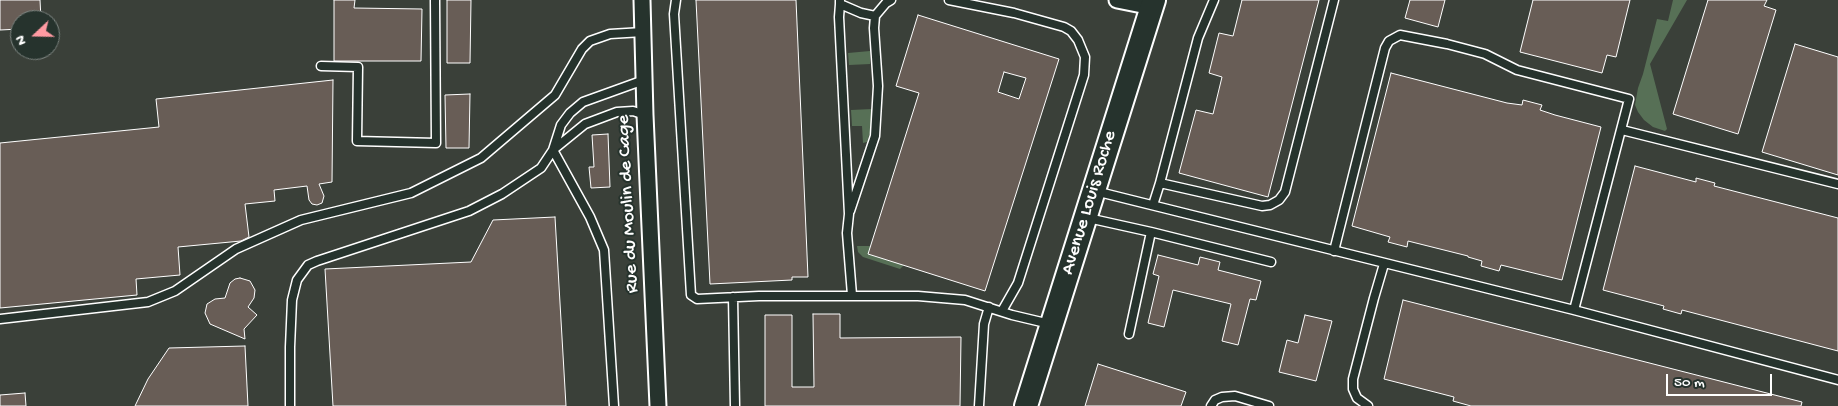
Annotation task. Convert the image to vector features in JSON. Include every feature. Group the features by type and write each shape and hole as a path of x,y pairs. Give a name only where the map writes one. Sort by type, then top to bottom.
{"main road":[{"name":"Avenue Louis Roche","path":"1026,406 1153,4"}],"street":[{"name":"Rue du Moulin de Cage","path":"642,0 645,115 658,406"},
{"path":"1118,0 1153,4"}],"lane":[{"path":"321,66 358,67 357,141 436,144 435,0"},
{"path":"676,0 674,14 690,295 697,298 852,295 918,296 965,300 1052,324"},
{"path":"849,214 876,136 878,86 874,28 875,16 891,0"},
{"path":"949,0 1014,13 1064,27 1072,31 1085,57 1084,76 1018,283 1002,311"},
{"path":"1152,205 1160,183 1198,38 1214,0"},
{"path":"1160,183 1262,206 1270,205 1279,200 1285,192 1334,0"},
{"path":"852,295 847,233 849,214 839,17 840,2 861,13 875,16"},
{"path":"0,319 148,302 175,292 236,249 301,220 411,193 481,158 555,95 582,49 590,41 610,34 643,32"},
{"path":"1334,251 1385,48 1389,41 1400,35 1447,44 1485,54 1518,70 1629,98 1574,310"},
{"path":"290,406 292,300 297,280 308,266 317,261 469,211 502,194 541,168 553,150 561,126 570,113 583,102 644,80"},
{"path":"553,150 585,124 594,120 617,112 633,112 645,115"},
{"path":"1622,130 1838,184"},
{"path":"553,150 590,217 604,250 614,406"},
{"path":"1093,191 1574,310 1838,380"},
{"path":"1086,218 1271,262"},
{"path":"1129,334 1151,232"},
{"path":"1368,406 1357,398 1353,379 1384,264"},
{"path":"733,297 735,406"},
{"path":"979,406 984,324 989,307"},
{"path":"1211,406 1215,400 1222,397 1235,396 1269,406"}],"shaded area":[{"path":"0,0 1838,0 1838,406 0,406"}],"green space":[{"path":"1673,0 1687,0 1650,64 1667,129 1665,131 1653,127 1644,120 1635,105 1657,19 1668,21"},
{"path":"870,51 870,64 849,65 848,53"},
{"path":"872,109 873,122 867,142 863,143 862,126 852,126 851,110"},
{"path":"857,246 871,246 868,254 904,265 900,269 863,257 858,252"}],"building":[{"path":"0,0 40,0 40,10 10,10 10,30 0,30"},
{"path":"334,0 355,0 354,8 422,9 421,61 334,61"},
{"path":"447,0 471,0 470,63 447,63"},
{"path":"696,0 796,0 808,277 792,277 792,280 710,284"},
{"path":"1242,0 1319,0 1268,197 1179,173 1196,110 1213,114 1222,77 1209,73 1219,33 1233,36"},
{"path":"1410,0 1445,0 1438,27 1405,18"},
{"path":"1533,0 1630,0 1616,57 1607,55 1602,73 1520,52"},
{"path":"1708,0 1767,0 1764,6 1776,10 1738,134 1673,114"},
{"path":"918,15 1059,59 985,291 868,254 919,93 896,86","holes":["1004,72 1026,78 1019,99 998,92"]},
{"path":"1795,44 1838,57 1838,175 1762,152"},
{"path":"1391,73 1507,103 1522,105 1523,100 1542,105 1540,110 1601,127 1562,280 1501,265 1499,271 1481,266 1482,261 1468,256 1408,241 1407,247 1388,242 1390,237 1352,226"},
{"path":"333,80 332,182 319,184 324,196 322,203 312,204 309,200 307,186 274,190 275,201 245,204 249,237 241,241 178,247 180,275 136,279 137,295 0,308 0,143 159,127 156,99"},
{"path":"470,94 469,148 446,148 445,95"},
{"path":"608,134 610,187 591,188 589,167 594,167 592,135"},
{"path":"1635,166 1696,182 1696,178 1715,183 1714,186 1838,218 1838,351 1682,310 1681,314 1663,309 1664,306 1603,290"},
{"path":"555,217 566,406 333,406 325,269 471,262 493,220"},
{"path":"1158,255 1198,265 1200,257 1220,262 1218,270 1261,281 1256,300 1250,299 1238,345 1222,341 1231,304 1173,290 1164,327 1148,323 1159,276 1153,274"},
{"path":"240,278 250,281 255,290 254,298 248,307 257,315 244,329 245,339 210,324 205,313 207,304 215,299 225,298 230,283"},
{"path":"1403,300 1802,402 1801,406 1471,406 1453,401 1454,397 1384,379"},
{"path":"813,314 840,314 840,338 961,337 960,406 765,406 765,315 792,315 792,387 814,387"},
{"path":"1305,315 1332,321 1316,381 1279,372 1287,340 1298,343"},
{"path":"245,346 248,406 135,406 148,379 169,348"},
{"path":"1098,364 1186,392 1181,406 1085,406"},
{"path":"25,393 26,406 0,406 0,395"}]}
